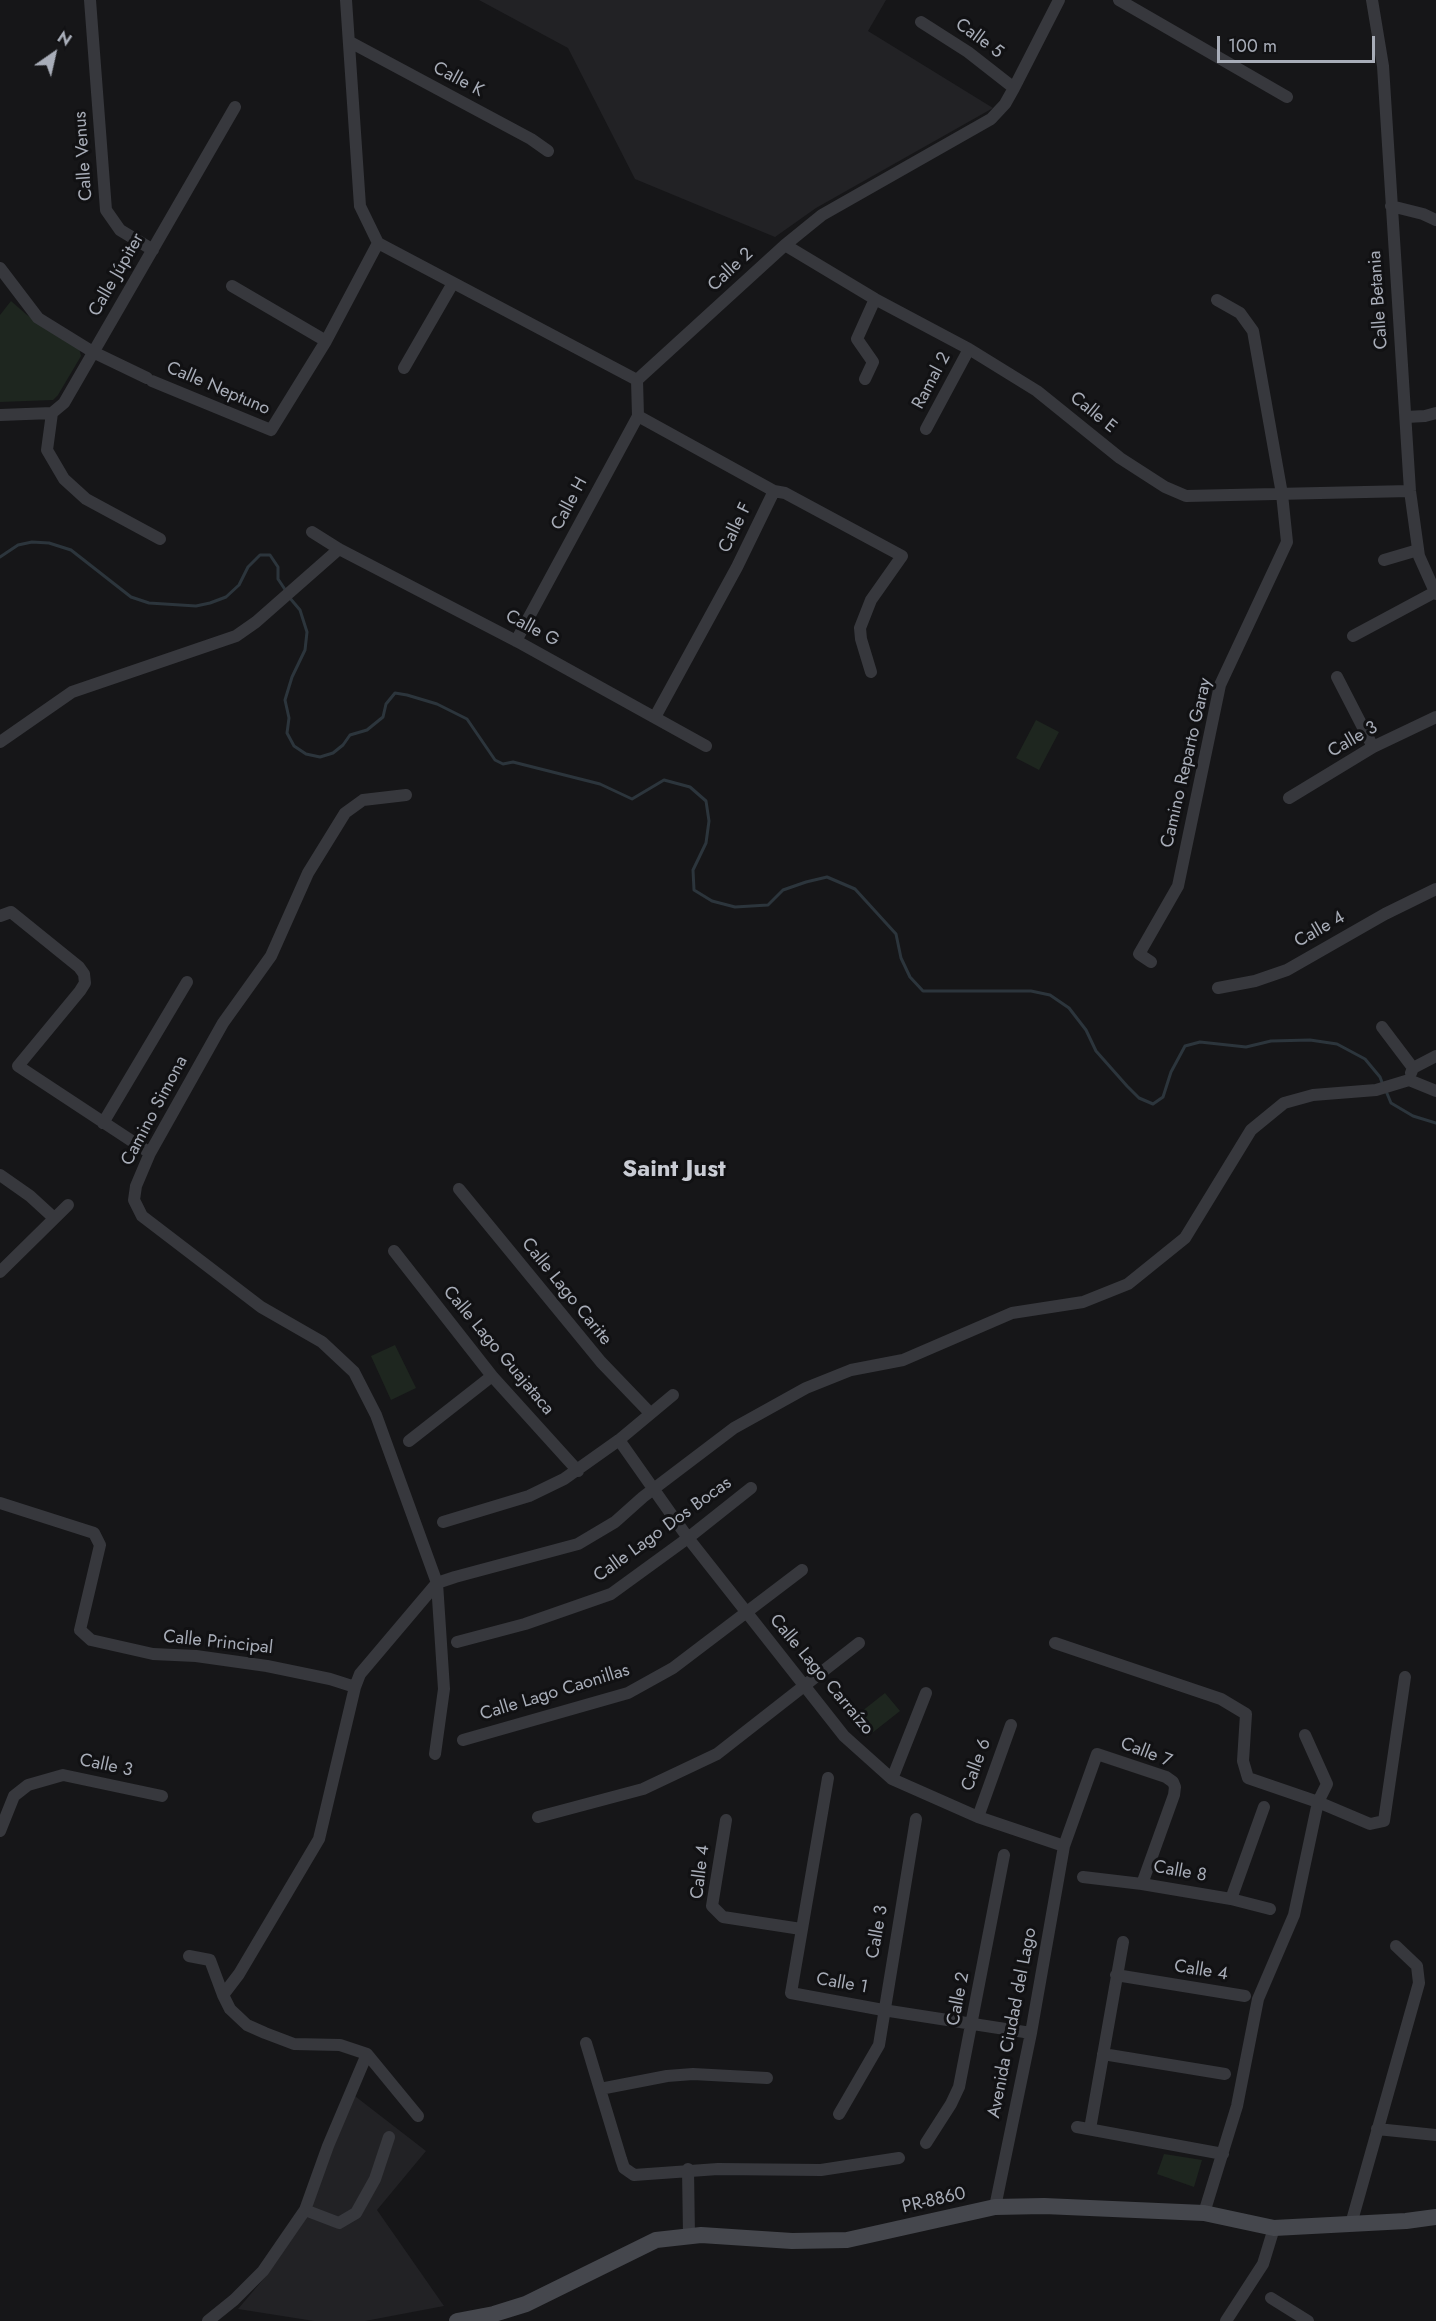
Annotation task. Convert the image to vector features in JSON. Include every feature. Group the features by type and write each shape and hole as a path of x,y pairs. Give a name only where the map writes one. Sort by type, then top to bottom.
{"street":[{"name":"Calle Venus","path":"90,0 106,210 120,230 153,250"},
{"path":"346,0 360,206 378,243 637,380 638,416"},
{"name":"Calle 2","path":"637,380 785,245 822,215 991,119 1005,104 1059,0"},
{"path":"1119,0 1287,97"},
{"name":"Calle Betania","path":"1372,0 1383,66 1410,491 1418,550 1436,592"},
{"name":"Calle 5","path":"921,22 968,52 1014,88"},
{"name":"Calle K","path":"350,42 522,134 548,151"},
{"name":"Calle Júpiter","path":"51,412 64,403 235,107"},
{"path":"1391,206 1423,214 1436,220"},
{"path":"232,286 326,340 378,243"},
{"name":"Calle E","path":"785,245 875,299 969,349 1037,391 1120,458 1165,487 1186,496 1410,491"},
{"name":"Calle Neptuno","path":"0,268 38,318 93,352 150,380 271,430 326,340"},
{"path":"404,368 453,283"},
{"path":"865,379 873,362 857,339 875,299"},
{"name":"Camino Reparto Garay","path":"1151,962 1139,954 1178,886 1220,685 1287,542 1282,494 1253,331 1240,313 1217,300"},
{"name":"Ramal 2","path":"926,429 969,349"},
{"path":"0,415 51,412 47,450 64,479 86,499 160,539"},
{"path":"1406,417 1436,413"},
{"name":"Calle F","path":"638,416 774,491 737,567 655,717"},
{"name":"Calle H","path":"516,641 638,416"},
{"path":"774,491 785,493 902,556 871,600 860,628 871,672"},
{"name":"Calle G","path":"312,532 339,549 516,641 706,746"},
{"path":"0,742 72,692 236,636 256,622 302,579 339,549"},
{"path":"1384,560 1418,550"},
{"path":"1353,636 1436,592"},
{"path":"1338,677 1373,747"},
{"name":"Calle 3","path":"1289,798 1373,747 1436,717"},
{"name":"Camino Simona","path":"406,795 363,800 345,813 308,873 271,956 223,1023 150,1153 136,1186 134,1200 142,1216 261,1307 322,1342 354,1372 376,1415 437,1584 444,1689 435,1754"},
{"name":"Calle 4","path":"1218,988 1255,981 1287,970 1376,919 1436,889"},
{"path":"6,914 79,967 84,974 85,983 18,1066 150,1153"},
{"path":"103,1123 186,982"},
{"path":"1382,1027 1411,1074 1436,1090"},
{"path":"223,1995 239,1974 319,1839 355,1687 366,1665 437,1584 455,1576 578,1544 615,1522 653,1488 734,1428 806,1388 852,1370 903,1360 1012,1313 1083,1302 1128,1284 1185,1238 1251,1130 1284,1103 1313,1095 1378,1090 1411,1074 1436,1056"},
{"path":"0,1175 30,1196 54,1218"},
{"name":"Calle Lago Carite","path":"459,1189 601,1362 650,1413"},
{"path":"0,1272 68,1205"},
{"name":"Calle Lago Guajataca","path":"394,1251 492,1376 578,1471"},
{"path":"409,1441 492,1376"},
{"path":"443,1522 529,1496 578,1471 673,1395"},
{"name":"Calle Lago Carraízo","path":"619,1440 688,1538 843,1736 892,1779 978,1816 1064,1846"},
{"name":"Calle Lago Dos Bocas","path":"458,1642 525,1624 611,1594 688,1538 751,1488"},
{"name":"Calle Principal","path":"0,1503 94,1533 100,1545 80,1630 91,1640 153,1654 196,1656 267,1666 330,1679 355,1687"},
{"name":"Calle Lago Caonillas","path":"463,1740 628,1693 673,1668 802,1570"},
{"path":"538,1817 643,1789 717,1754 859,1642"},
{"path":"1055,1643 1221,1699 1246,1714 1243,1761 1248,1778 1318,1802 1370,1824 1384,1821 1405,1677"},
{"path":"892,1779 926,1694"},
{"name":"Calle 6","path":"978,1816 1011,1725"},
{"path":"1204,2212 1237,2106 1258,2000 1294,1915 1318,1802 1327,1784 1305,1735"},
{"name":"Calle 7","path":"1064,1846 1097,1754 1167,1777 1175,1787 1174,1795 1142,1884"},
{"name":"Calle 3","path":"0,1831 14,1796 28,1785 63,1775 162,1796"},
{"name":"Calle 1","path":"828,1778 791,1994 1031,2033"},
{"path":"1231,1899 1264,1807"},
{"name":"Calle 3","path":"838,2114 879,2045 916,1818"},
{"name":"Calle 4","path":"726,1820 712,1906 723,1917 801,1929"},
{"name":"Avenida Ciudad del Lago","path":"995,2207 1031,2033 1064,1846"},
{"name":"Calle 2","path":"926,2143 959,2087 1004,1855"},
{"name":"Calle 8","path":"1083,1877 1231,1899 1269,1909"},
{"path":"1090,2129 1123,1942"},
{"path":"1352,2224 1419,1983 1417,1966 1396,1947"},
{"path":"189,1956 210,1960 230,2008 247,2025 294,2044 340,2045 367,2054 418,2116"},
{"name":"Calle 4","path":"1116,1975 1245,1996"},
{"path":"586,2043 624,2168 634,2175 688,2169 821,2170 899,2158"},
{"path":"208,2321 234,2300 263,2271 305,2210 328,2146 367,2054"},
{"path":"1103,2054 1225,2074"},
{"path":"600,2089 667,2076 693,2074 766,2078"},
{"path":"1077,2127 1223,2154"},
{"path":"1377,2129 1436,2135"},
{"path":"305,2210 339,2223 356,2213 375,2179 389,2137"},
{"path":"688,2169 689,2236"},
{"name":"PR-8860","path":"457,2321 494,2314 526,2304 656,2241 689,2236 792,2241 847,2240 995,2207 1044,2206 1204,2212 1274,2228 1436,2217"},
{"path":"1226,2321 1263,2264 1274,2228"},
{"path":"1272,2298 1308,2321"}],"shaded area":[{"path":"479,0 886,0 868,31 993,108 816,208 775,237 635,179 568,48"},
{"path":"11,301 27,315 79,348 81,356 53,400 0,402 0,315"},
{"path":"1036,720 1059,732 1039,770 1016,758"},
{"path":"395,1345 416,1388 391,1400 371,1356"},
{"path":"885,1693 900,1711 867,1737 852,1719"},
{"path":"351,2093 426,2151 377,2210 444,2306 365,2321 314,2321 238,2309 266,2276 306,2218"},
{"path":"1164,2154 1202,2160 1194,2187 1157,2174"}],"waterway":[{"path":"0,557 18,545 32,542 49,543 71,550 131,597 149,603 196,606 226,597 239,585 248,567 260,555 270,555 278,567 278,579 286,591"},
{"path":"289,597 300,610 307,632 305,650 292,677 285,700 289,718 287,733 294,746 306,754 320,757 333,753 350,735 367,730 383,717 386,704 395,693 437,704 467,719 495,760 503,764 513,762 600,784 632,799 664,780 690,787 706,801 709,821 706,843 693,870 694,890 712,901 735,907 768,905 783,890 827,877 855,889 896,934 901,958 910,977 923,991 1031,991 1050,995 1069,1008 1086,1030 1096,1051 1127,1086 1139,1098 1153,1104 1163,1097 1171,1072 1185,1046 1200,1042 1246,1047 1271,1041 1310,1040 1337,1044 1365,1059 1380,1077 1383,1085"},
{"path":"1386,1091 1391,1103 1413,1116 1436,1123"}],"district":[{"name":"Saint Just","path":"674,1170"}]}
